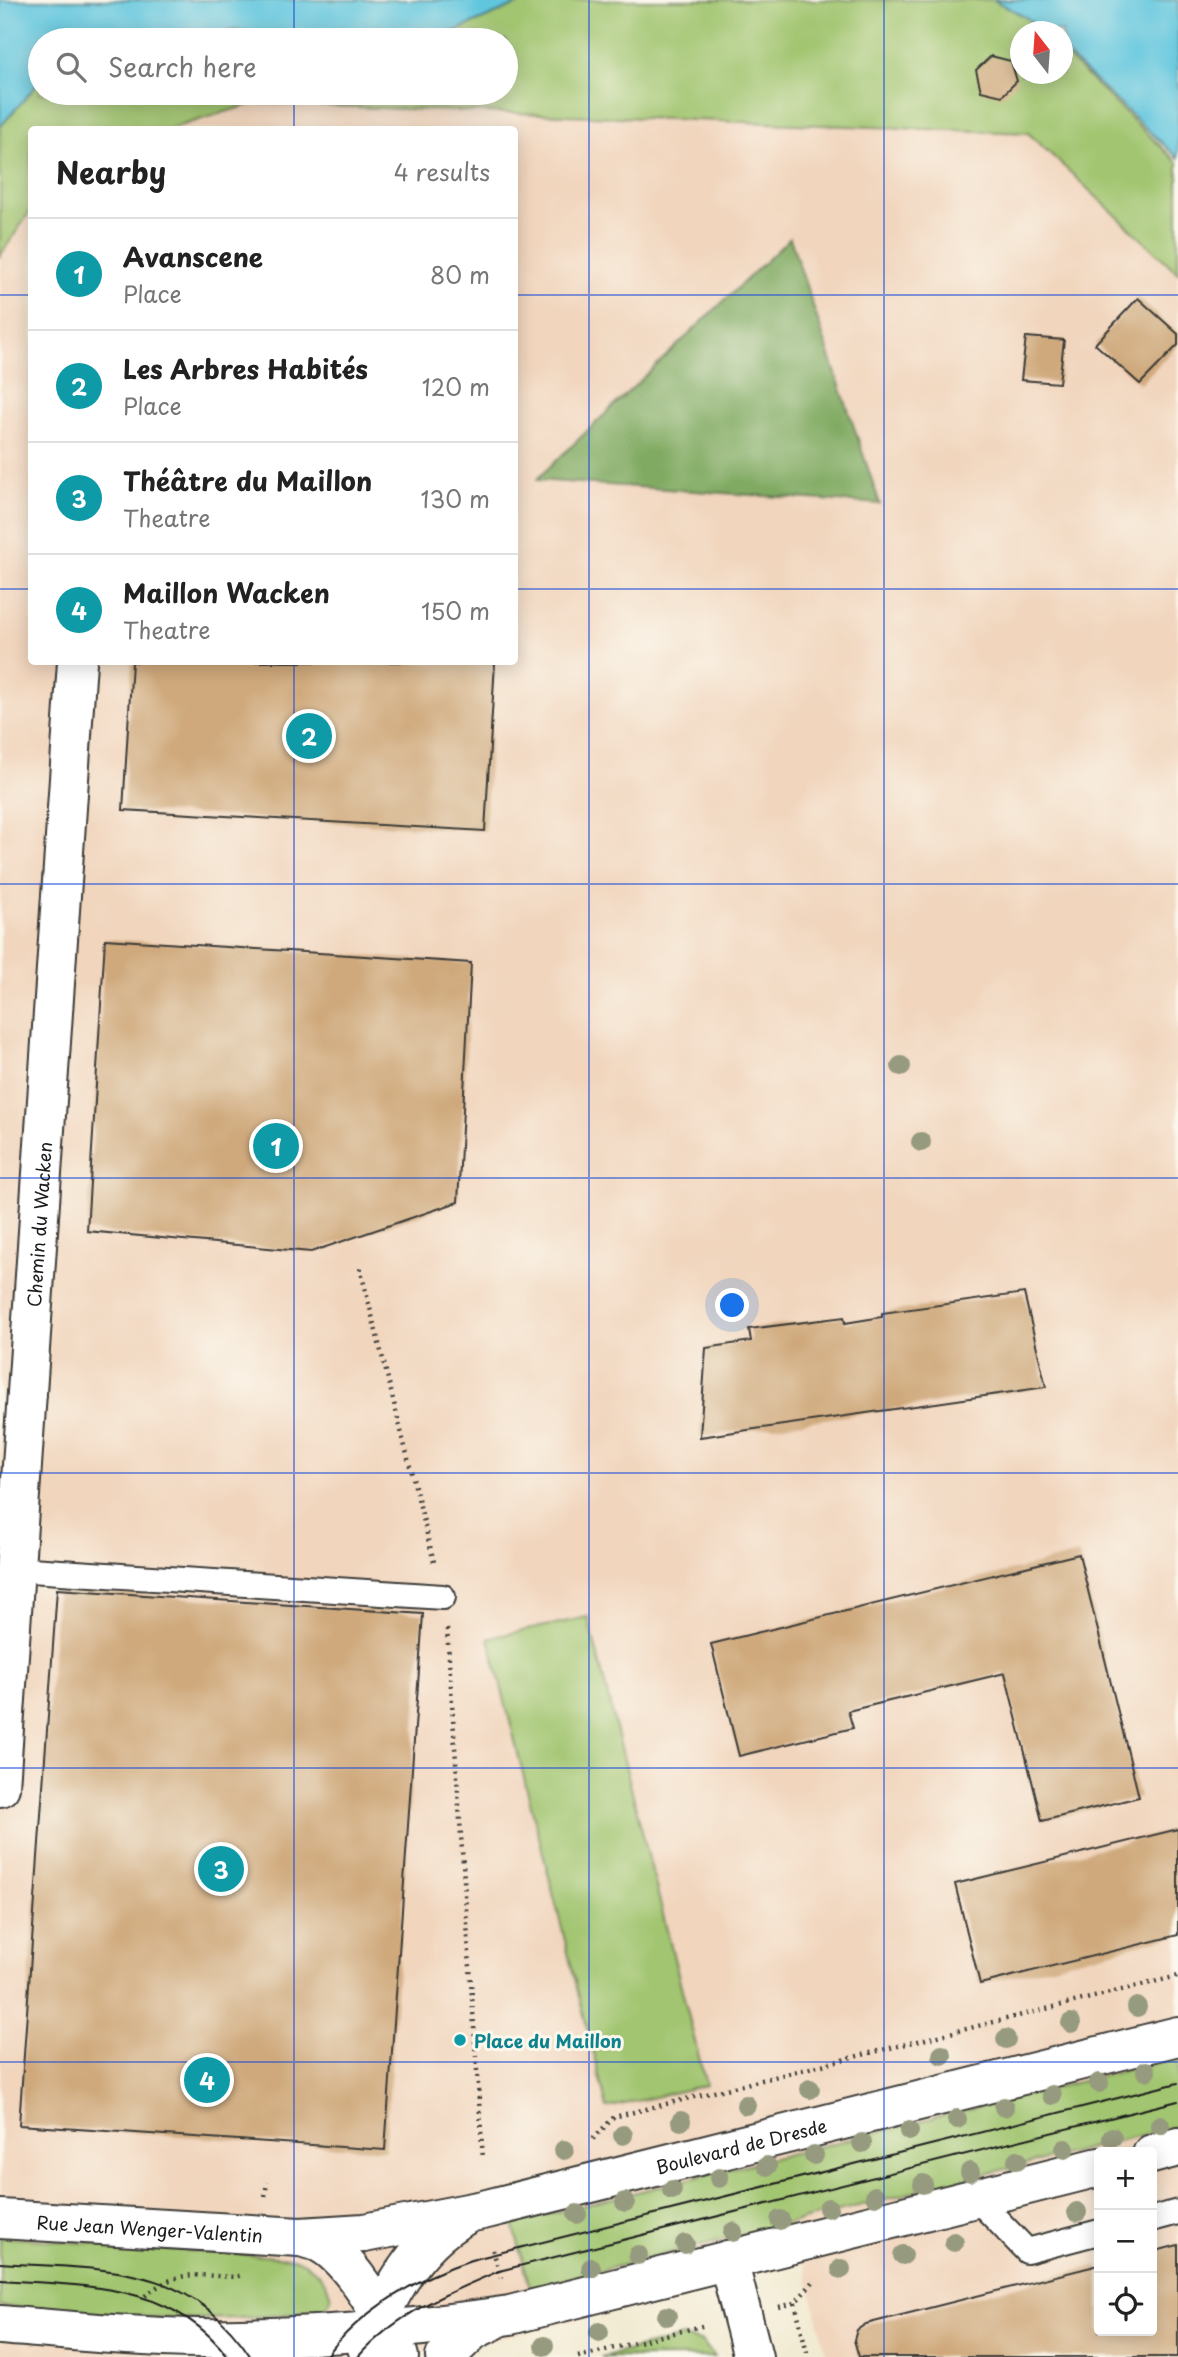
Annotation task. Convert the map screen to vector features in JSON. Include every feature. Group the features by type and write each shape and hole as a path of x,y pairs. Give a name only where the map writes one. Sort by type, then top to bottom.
{"main road":[{"name":"Chemin du Wacken","path":"0,1787 77,665"},
{"name":"Boulevard de Dresde","path":"300,2237 364,2233 483,2210 1178,2035"},
{"path":"1157,2153 1178,2147"},
{"path":"0,2326 214,2338 345,2334 382,2338 510,2315 1094,2168"},
{"path":"382,2338 405,2273 432,2238 462,2217 483,2210"},
{"name":"Rue Jean Wenger-Valentin","path":"0,2219 300,2237"},
{"path":"300,2237 313,2240 334,2252 356,2279 382,2338"},
{"path":"728,2260 753,2357"},
{"path":"445,2357 473,2330 510,2315"},
{"path":"264,2337 294,2344 314,2357"}],"lane":[{"path":"15,1569 443,1597"},
{"path":"976,2198 1027,2251 1094,2233"},
{"path":"1157,2218 1178,2213"}],"path":[{"path":"360,1268 443,1597 483,2159"},
{"path":"588,2145 614,2117 1178,1976"},
{"path":"483,2210 510,2315"},
{"path":"127,2334 129,2315 144,2297 162,2282 180,2275 237,2277 259,2256 261,2235"},
{"path":"578,2357 795,2303 808,2357"}],"shaded area":[{"path":"248,105 307,105 1028,133 1178,273 1178,2357 827,2357 804,2263 501,2338 388,2357 0,2357 0,256 28,214 28,665 518,665 518,126 179,126"}],"green space":[{"path":"528,0 994,0 1030,21 1010,21 1010,84 1073,84 1073,63 1178,163 1178,273 1028,133 307,105 518,105 518,28 462,28"},
{"path":"28,95 28,105 248,105 179,126 28,126 28,214 0,256 0,127"},
{"path":"790,238 880,504 537,480 537,479"},
{"path":"588,1617 706,2085 607,2108 489,1638"},
{"path":"1178,2057 1178,2126 530,2288 513,2223"},
{"path":"0,2237 292,2258 317,2272 326,2284 331,2298 326,2308 277,2315 198,2319 118,2316 0,2306"},
{"path":"683,2337 703,2342 714,2357 601,2357"}],"water":[{"path":"0,0 528,0 462,28 28,28 28,95 0,127"},
{"path":"994,0 1178,0 1178,158 1073,60 1073,21 1030,21"}],"building":[{"path":"991,56 1010,61 1010,84 1014,84 1002,96 981,91 976,70"},
{"path":"1138,298 1178,334 1178,345 1140,384 1095,344"},
{"path":"1026,337 1064,340 1059,383 1021,380"},
{"path":"132,665 495,665 485,831 123,810"},
{"path":"105,939 471,963 458,1202 311,1252 87,1231"},
{"path":"1024,1293 1046,1387 700,1437 706,1348 751,1341 749,1329 844,1317 845,1323 882,1317 882,1313"},
{"path":"1079,1554 1139,1797 1042,1821 1005,1673 848,1711 853,1728 739,1756 711,1644"},
{"path":"57,1589 423,1614 385,2150 19,2125"},
{"path":"1178,1829 1178,1935 980,1984 955,1884"},
{"path":"1178,2245 1178,2357 859,2357 854,2340 857,2330 866,2324 1094,2266 1094,2336 1157,2336 1157,2251"}],"tram line":[{"path":"326,2357 340,2340 373,2310 410,2286 471,2260 1178,2083"},
{"path":"358,2357 389,2329 423,2306 499,2271 1178,2101"},
{"path":"0,2263 108,2271 171,2287 200,2303 226,2326 251,2357"},
{"path":"0,2280 95,2287 154,2301 181,2314 206,2332 228,2357"}],"place":[{"name":"Les Arbres Habités","path":"309,736"},
{"name":"Avanscene","path":"276,1146"},
{"name":"Théâtre du Maillon","path":"221,1869"},
{"name":"Place du Maillon","path":"460,2040"},
{"name":"Maillon Wacken","path":"207,2080"}]}
